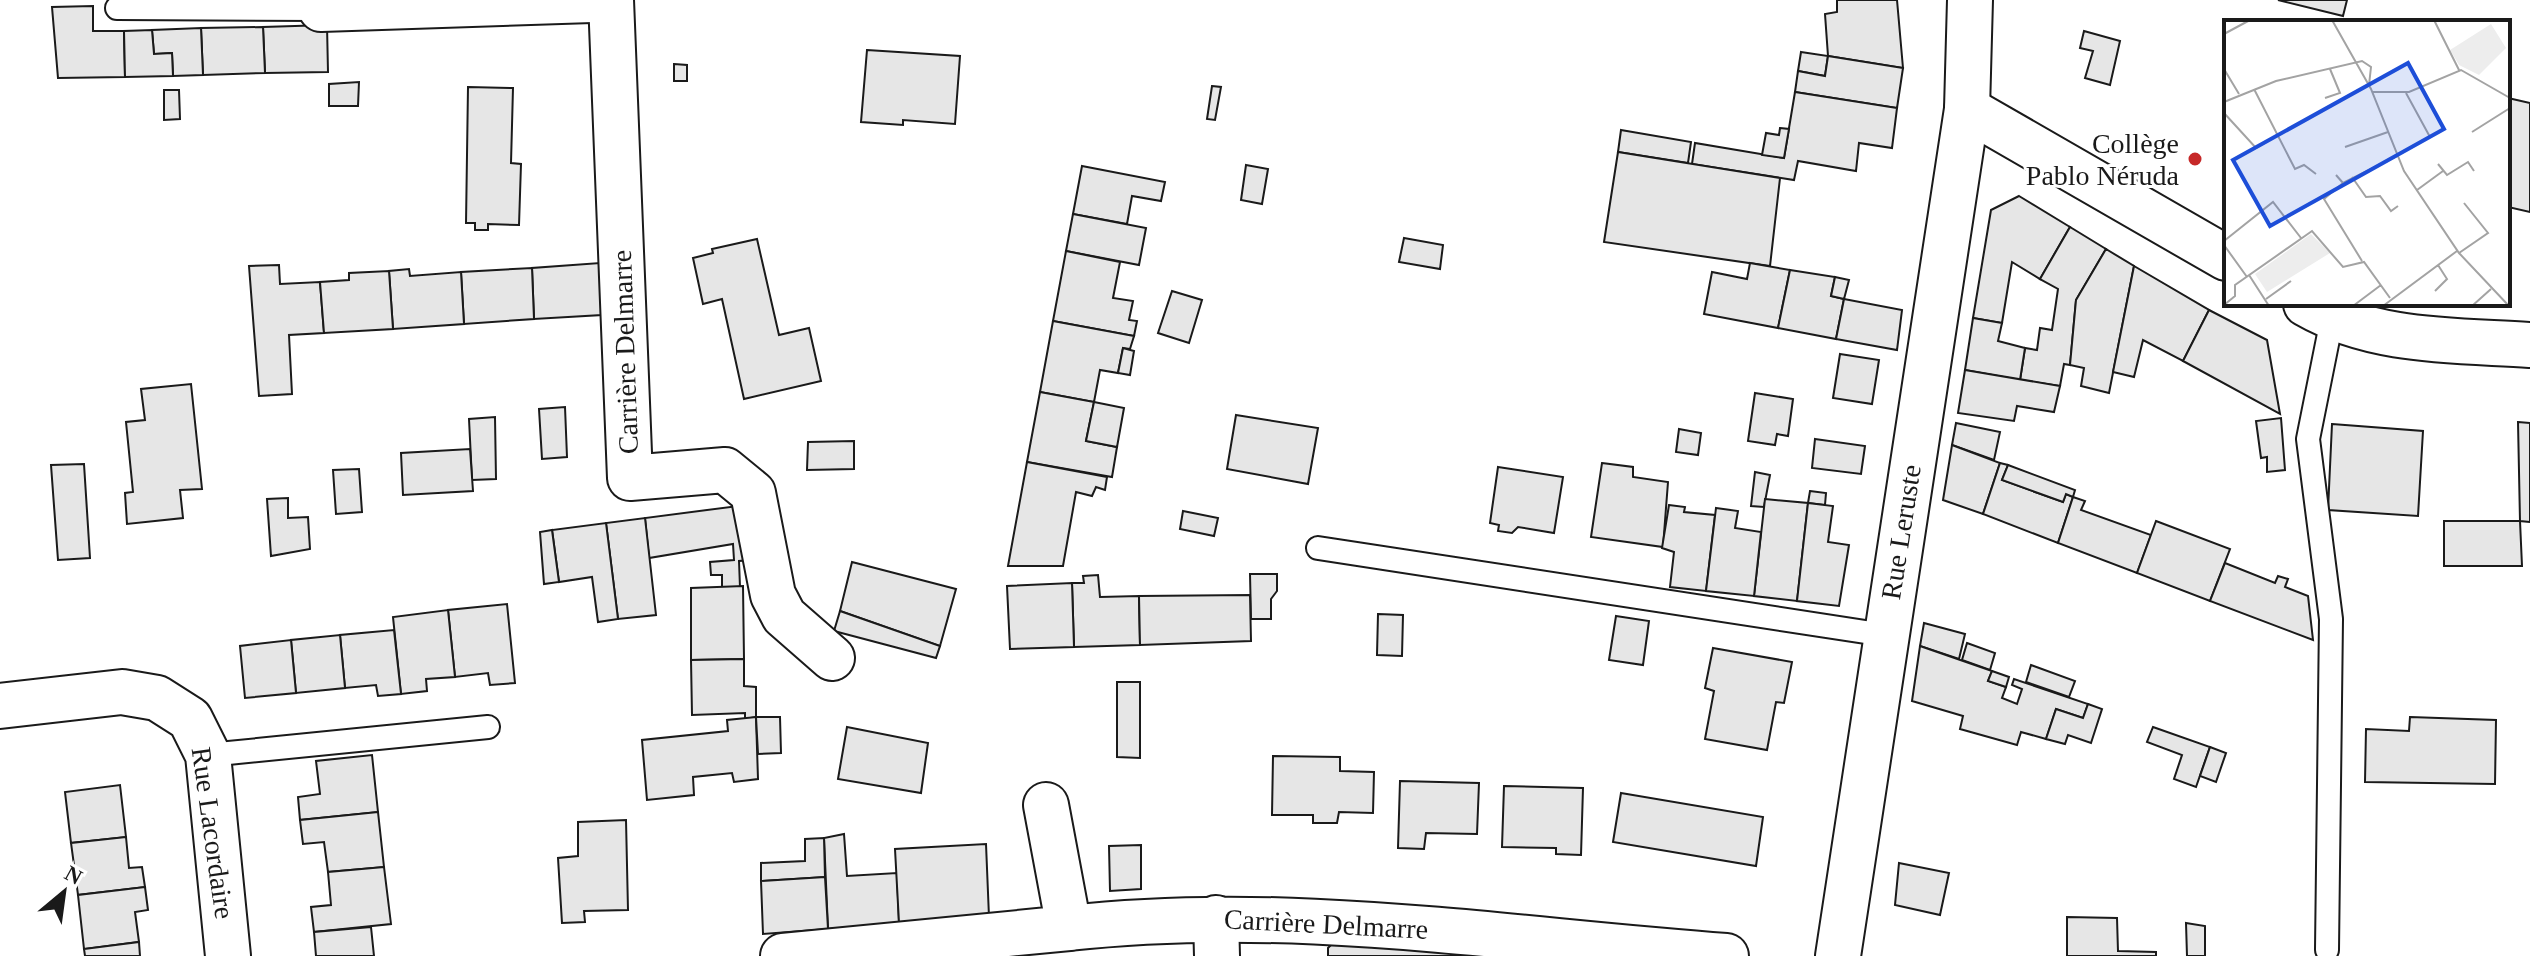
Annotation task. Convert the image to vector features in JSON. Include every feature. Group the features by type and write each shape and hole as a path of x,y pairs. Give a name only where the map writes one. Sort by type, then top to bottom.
{"street":[{"path":"320,4 592,0"},
{"name":"Carrière Delmarre","path":"611,0 630,478 725,470 753,493 773,595 784,616 832,658"},
{"name":"Rue Leruste","path":"1838,956 1967,109 1975,2"},
{"path":"1967,109 2224,257"},
{"path":"2319,312 2369,331 2408,337 2530,345"},
{"name":"Rue Lacordaire","path":"0,706 122,692 138,694 176,708 190,719 208,755 228,956"},
{"path":"1046,805 1069,928"},
{"name":"Carrière Delmarre","path":"783,956 1145,919 1216,937 1325,920 1726,956"}],"lane":[{"path":"117,8 320,4"},
{"path":"2319,312 2308,439 2331,619 2327,950"},
{"path":"1318,548 1885,635"},
{"path":"208,755 488,727"}],"building":[{"path":"1837,0 1897,0 1903,68 1828,56 1825,14 1837,12"},
{"path":"2278,0 2347,0 2343,16"},
{"path":"93,6 93,31 124,31 125,77 58,78 52,7"},
{"path":"327,25 328,72 265,73 263,27"},
{"path":"263,27 265,73 203,75 201,28"},
{"path":"201,28 203,75 173,76 172,53 154,54 152,30"},
{"path":"152,30 154,54 172,53 173,76 125,77 124,31"},
{"path":"2084,31 2120,41 2110,85 2085,78 2093,51 2080,48"},
{"path":"867,50 960,56 955,124 903,120 903,125 861,122"},
{"path":"1801,52 1828,56 1825,76 1798,71"},
{"path":"1828,56 1903,68 1897,108 1795,92 1798,71 1825,76"},
{"path":"674,64 687,65 687,81 674,81"},
{"path":"359,82 358,106 329,106 329,84"},
{"path":"1212,86 1221,87 1215,120 1207,119"},
{"path":"468,87 513,88 511,163 521,164 519,225 488,224 488,230 475,230 475,223 466,223"},
{"path":"164,90 179,90 180,119 164,120"},
{"path":"1795,92 1897,108 1892,148 1859,143 1856,171 1798,161 1794,180 1692,164 1695,143 1784,158"},
{"path":"2510,98 2530,103 2530,212 2510,207"},
{"path":"1780,128 1789,129 1784,158 1762,155 1766,133 1779,135"},
{"path":"1621,130 1691,142 1688,163 1618,152"},
{"path":"1618,152 1780,178 1770,266 1604,242"},
{"path":"1246,165 1268,169 1262,204 1241,200"},
{"path":"1082,166 1165,182 1161,201 1132,196 1127,224 1073,214"},
{"path":"2019,196 2070,227 2040,279 2012,262 2002,323 1973,318 1991,210"},
{"path":"1073,214 1146,228 1139,265 1066,251"},
{"path":"2070,227 2106,249 2076,300 2070,365 2064,364 2060,386 2020,380 2025,348 2037,350 2040,328 2052,330 2058,289 2040,279"},
{"path":"1404,238 1443,245 1440,269 1399,262"},
{"path":"757,239 779,335 809,328 821,381 744,399 722,299 703,304 693,258 713,253 712,249"},
{"path":"2106,249 2134,266 2109,393 2081,386 2084,368 2070,365 2076,300"},
{"path":"1066,251 1120,262 1113,298 1133,301 1129,320 1137,321 1134,336 1053,321"},
{"path":"600,263 602,315 534,319 532,268"},
{"path":"1750,263 1790,270 1778,328 1704,314 1712,272 1747,279"},
{"path":"279,265 280,284 320,282 324,333 289,335 292,394 259,396 249,266"},
{"path":"2134,266 2209,310 2183,361 2143,340 2134,377 2113,372"},
{"path":"532,268 534,319 464,324 461,272"},
{"path":"409,269 410,276 461,272 464,324 393,329 389,271"},
{"path":"1790,270 1835,277 1831,296 1844,299 1836,339 1778,328"},
{"path":"389,271 393,329 324,333 320,282 349,280 349,273"},
{"path":"1835,277 1849,280 1844,299 1831,296"},
{"path":"1172,291 1202,300 1189,343 1158,333"},
{"path":"1844,299 1902,310 1897,350 1836,339"},
{"path":"2209,310 2267,340 2280,414 2183,361"},
{"path":"1973,318 2002,323 1998,341 2025,348 2020,380 1965,370"},
{"path":"1053,321 1134,336 1130,349 1123,348 1118,373 1100,370 1094,402 1040,392"},
{"path":"1123,348 1134,351 1130,375 1118,373"},
{"path":"1840,354 1879,360 1872,404 1833,398"},
{"path":"1965,370 2060,386 2054,412 2017,406 2014,421 1958,413"},
{"path":"191,384 202,489 180,490 183,518 127,524 125,493 133,492 126,422 145,420 141,389"},
{"path":"1040,392 1094,402 1086,441 1117,447 1112,477 1027,462"},
{"path":"1755,393 1793,399 1788,436 1777,434 1775,445 1748,441"},
{"path":"1094,402 1124,408 1117,447 1086,441"},
{"path":"565,407 567,457 542,459 539,409"},
{"path":"1236,415 1318,428 1308,484 1227,469"},
{"path":"495,417 496,479 472,480 469,419"},
{"path":"2281,418 2285,470 2267,472 2267,457 2261,458 2256,421"},
{"path":"2518,422 2530,423 2530,522 2520,521"},
{"path":"1956,423 2000,432 1994,460 1952,445"},
{"path":"2332,424 2423,431 2418,516 2328,510"},
{"path":"1679,429 1701,433 1698,455 1676,452"},
{"path":"1815,439 1865,446 1861,474 1812,468"},
{"path":"854,441 854,469 807,470 808,442"},
{"path":"1952,445 2000,463 1983,514 1943,500"},
{"path":"470,449 473,491 403,495 401,453"},
{"path":"1027,462 1107,477 1105,490 1096,487 1092,496 1076,492 1063,566 1008,566"},
{"path":"1602,463 1633,467 1633,477 1668,482 1663,547 1591,537"},
{"path":"2000,463 2008,465 2002,480 2063,502 2066,494 2073,497 2058,543 1983,514"},
{"path":"84,464 90,558 58,560 51,465"},
{"path":"2008,465 2075,490 2073,497 2066,494 2063,502 2002,480"},
{"path":"1498,467 1563,477 1554,533 1518,527 1512,533 1498,531 1499,525 1490,523"},
{"path":"359,469 362,512 336,514 333,470"},
{"path":"1755,472 1770,475 1764,507 1751,506"},
{"path":"1810,491 1826,493 1825,505 1808,503"},
{"path":"2073,497 2085,501 2081,510 2151,535 2137,573 2058,543"},
{"path":"288,498 288,518 308,517 310,549 271,556 267,499"},
{"path":"1765,499 1808,503 1797,601 1754,596"},
{"path":"1808,503 1833,506 1828,542 1849,545 1839,606 1797,601"},
{"path":"1669,505 1685,507 1684,512 1715,515 1706,591 1670,587 1674,552 1662,548"},
{"path":"738,506 752,560 739,561 740,587 722,587 722,575 711,575 710,562 734,560 733,544 649,558 645,518"},
{"path":"1716,508 1738,511 1735,528 1761,532 1754,596 1706,591"},
{"path":"1183,511 1218,518 1214,536 1180,529"},
{"path":"645,518 656,615 618,619 606,523"},
{"path":"2156,521 2230,549 2210,601 2137,573"},
{"path":"2444,521 2520,521 2522,566 2444,566"},
{"path":"606,523 618,619 598,622 592,577 559,582 552,530"},
{"path":"552,530 559,582 544,584 540,532"},
{"path":"852,562 956,589 940,646 840,611"},
{"path":"2225,563 2275,583 2278,576 2288,579 2285,587 2308,596 2313,640 2210,601"},
{"path":"1250,574 1277,574 1277,591 1271,599 1271,619 1251,619"},
{"path":"1098,575 1100,597 1139,596 1140,645 1074,647 1072,583 1084,583 1083,576"},
{"path":"1072,583 1074,647 1010,649 1007,586"},
{"path":"743,586 744,659 691,660 691,588"},
{"path":"1250,595 1251,641 1140,645 1139,596"},
{"path":"507,604 515,683 490,685 488,673 455,677 448,610"},
{"path":"448,610 455,677 426,679 427,691 401,694 393,617"},
{"path":"840,611 940,646 936,658 834,631"},
{"path":"1378,614 1403,615 1402,656 1377,655"},
{"path":"1616,616 1649,621 1643,665 1609,660"},
{"path":"1924,623 1965,634 1959,659 1920,646"},
{"path":"394,630 401,694 378,696 376,685 345,688 340,635"},
{"path":"340,635 345,688 296,693 291,640"},
{"path":"291,640 296,693 245,698 240,646"},
{"path":"1967,643 1995,653 1990,670 1962,660"},
{"path":"1920,646 1992,671 1988,681 2006,687 2002,698 2017,704 2022,689 2012,685 2014,679 2088,704 2083,718 2056,709 2046,739 2021,732 2017,745 1960,729 1963,716 1912,701"},
{"path":"1713,648 1792,662 1784,703 1776,702 1767,750 1705,739 1714,691 1705,688"},
{"path":"744,659 744,686 756,687 756,717 745,719 745,713 692,715 691,660"},
{"path":"2031,665 2075,681 2069,697 2026,682"},
{"path":"1992,671 2009,677 2006,687 1988,681"},
{"path":"1117,682 1140,682 1140,758 1117,757"},
{"path":"2088,704 2102,709 2091,743 2068,735 2065,744 2046,739 2056,709 2083,718"},
{"path":"756,717 758,779 734,782 732,773 693,777 694,795 647,800 642,740 728,731 727,720"},
{"path":"756,717 780,717 781,753 758,754"},
{"path":"2410,717 2496,720 2495,784 2365,782 2366,729 2409,731"},
{"path":"847,727 928,743 921,793 838,779"},
{"path":"2153,727 2210,747 2196,787 2174,779 2182,755 2147,742"},
{"path":"2210,747 2226,753 2216,782 2200,776"},
{"path":"372,755 378,812 300,820 298,797 320,794 316,761"},
{"path":"1273,756 1340,757 1340,771 1374,772 1373,813 1339,812 1337,823 1313,823 1313,815 1272,815"},
{"path":"1400,781 1479,783 1477,834 1426,833 1424,849 1398,848"},
{"path":"120,785 126,837 71,843 65,792"},
{"path":"1504,786 1583,788 1581,855 1556,854 1556,848 1502,847"},
{"path":"1621,793 1763,817 1756,866 1613,842"},
{"path":"378,812 384,867 328,872 324,842 303,844 300,820"},
{"path":"626,820 628,910 584,911 585,922 562,923 558,858 578,856 578,822"},
{"path":"844,834 847,876 897,873 899,923 828,929 824,838"},
{"path":"126,837 129,868 142,867 145,887 78,895 71,843"},
{"path":"824,838 825,877 761,881 761,863 805,861 805,839"},
{"path":"986,844 989,917 899,923 895,849"},
{"path":"1141,845 1141,889 1110,891 1109,846"},
{"path":"1899,863 1949,873 1940,915 1895,905"},
{"path":"384,867 391,924 314,932 311,907 331,905 328,872"},
{"path":"825,877 828,929 763,934 761,881"},
{"path":"145,887 148,910 135,912 139,942 84,949 78,895"},
{"path":"2067,917 2117,918 2118,951 2156,952 2156,956 2067,956"},
{"path":"2186,923 2205,926 2205,956 2187,956"},
{"path":"371,927 374,956 316,956 314,932"},
{"path":"1337,939 1475,956 1328,956 1328,948"},
{"path":"139,942 140,956 85,956 84,949"}],"place":[{"name":"Collège Pablo Néruda","path":"2195,159"}]}
